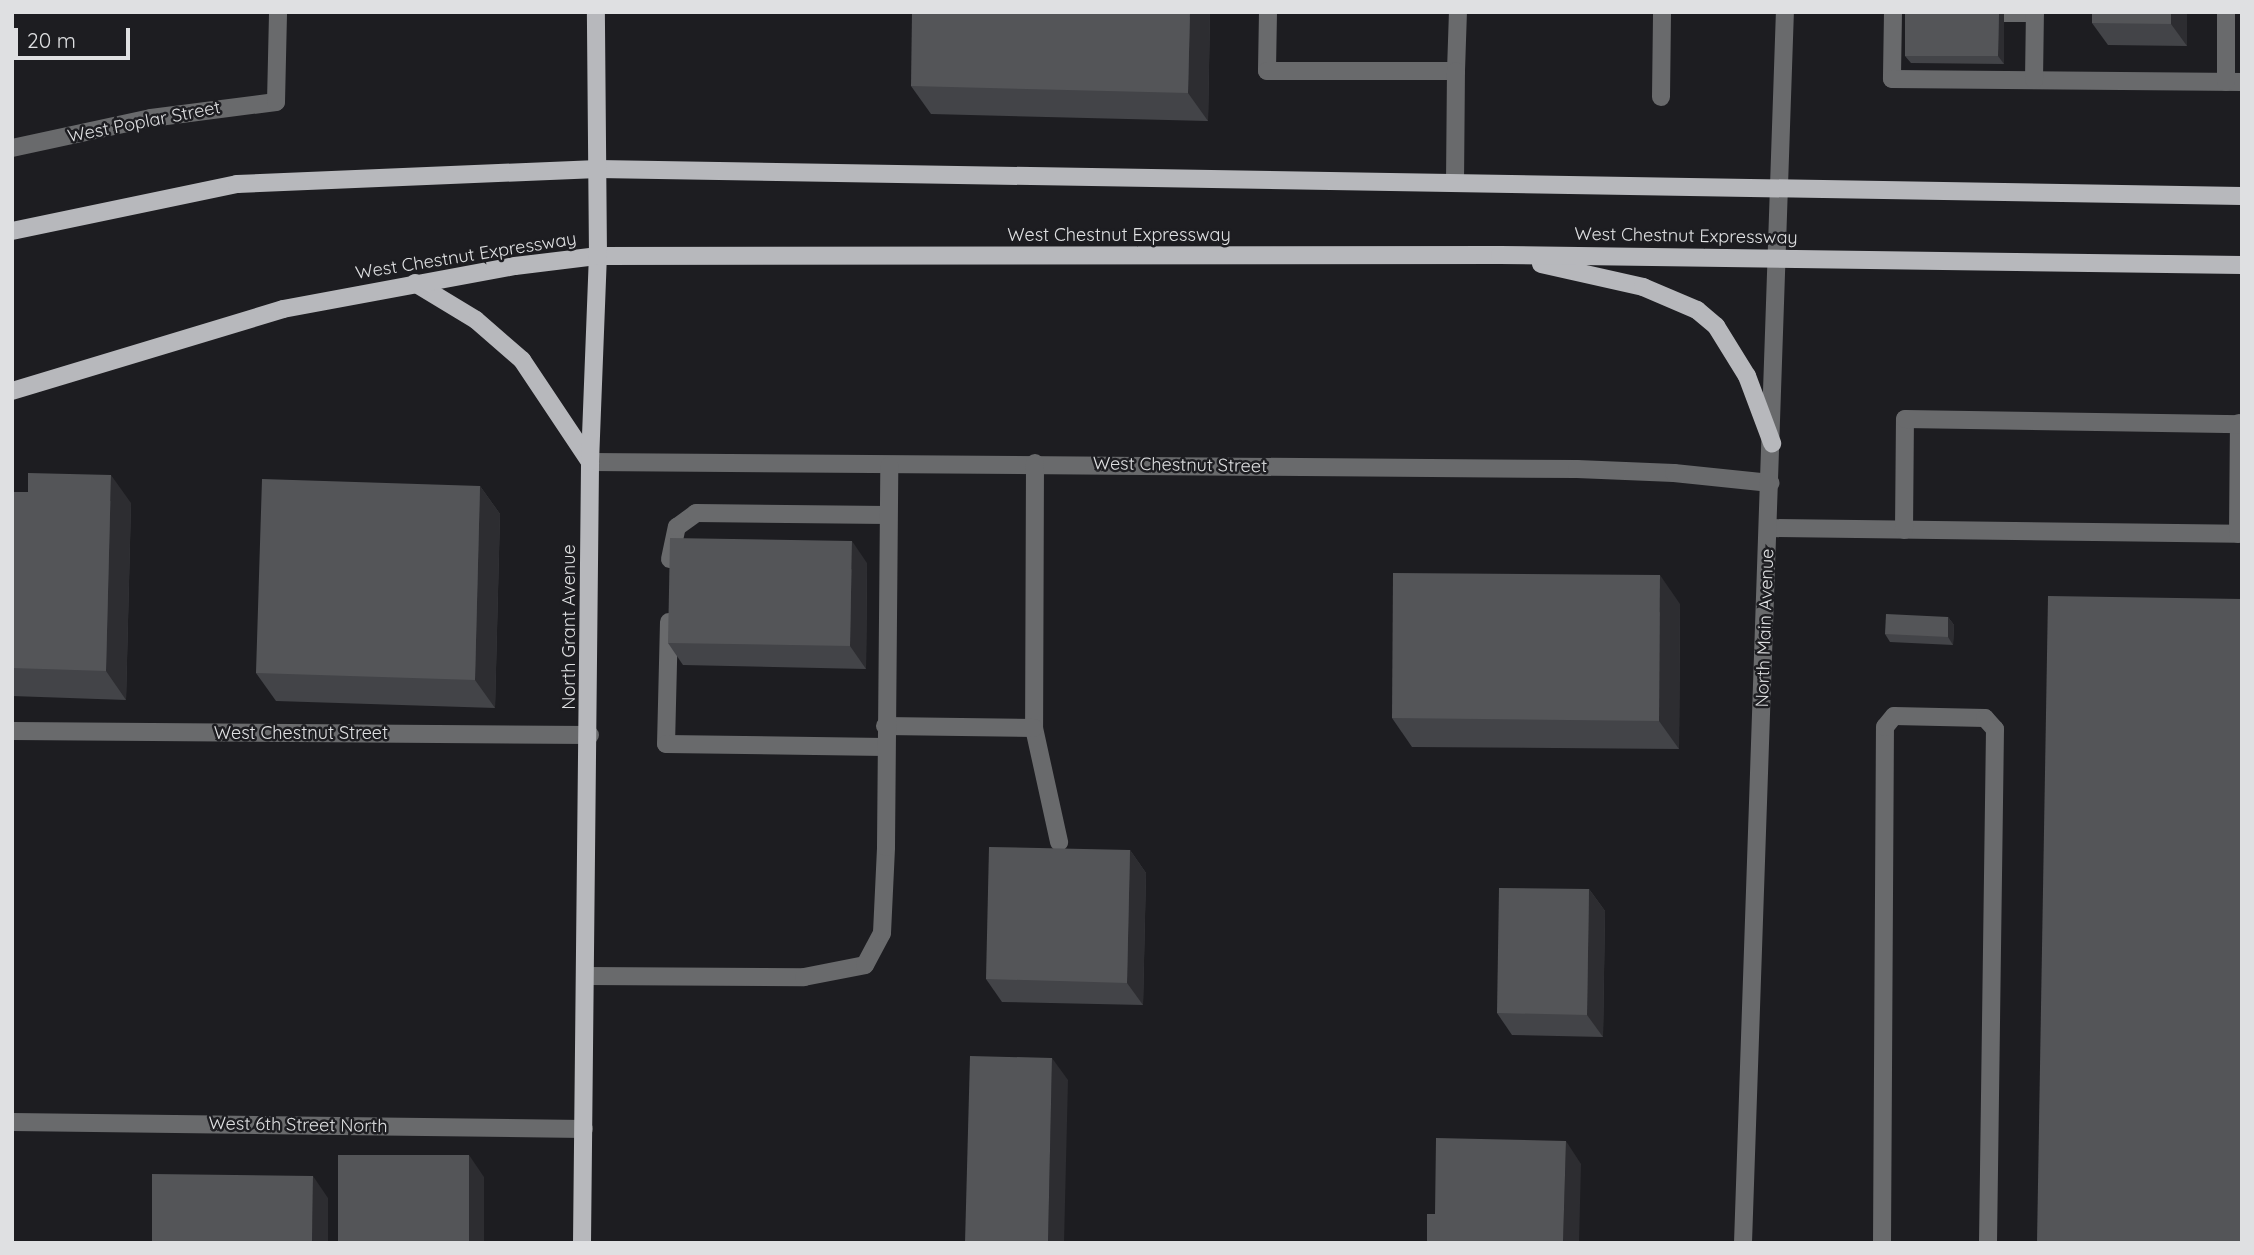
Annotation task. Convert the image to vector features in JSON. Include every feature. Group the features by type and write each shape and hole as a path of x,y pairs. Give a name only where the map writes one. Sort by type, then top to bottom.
{"main road":[{"name":"North Grant Avenue","path":"582,1243 590,735 590,462 598,256 596,12"},
{"path":"12,231 237,184 598,169 2242,196"},
{"path":"1500,255 1643,287 1697,310 1716,326 1747,376 1772,443"},
{"name":"West Chestnut Expressway","path":"12,391 283,309 415,283 598,256 1500,255 2242,265"},
{"path":"415,283 476,320 522,360 590,462"}],"street":[{"name":"West Poplar Street","path":"12,148 151,118 276,102 278,12"},
{"path":"1268,12 1266,71 1457,71"},
{"path":"1455,183 1458,12"},
{"path":"1661,97 1662,12"},
{"name":"North Main Avenue","path":"1743,1243 1785,12"},
{"path":"1911,13 1892,12 1892,79 2234,82 2226,12"},
{"path":"2004,13 2035,13 2034,80"},
{"path":"1769,528 1904,530 2238,534 2241,424 1905,419 1904,530"},
{"name":"West Chestnut Street","path":"590,462 1591,470 1770,483"},
{"path":"1035,464 1034,728 1059,842"},
{"path":"586,976 804,977 865,965 882,933 889,466"},
{"path":"669,581 677,527 696,513 888,515"},
{"path":"669,608 666,744 885,747"},
{"path":"1882,1243 1885,727 1894,716 1985,718 1995,729 1988,1243"},
{"path":"885,726 1034,728"},
{"name":"West Chestnut Street","path":"12,731 590,735"},
{"name":"West 6th Street North","path":"12,1122 584,1129"}],"building":[{"path":"912,12 1190,12 1188,93 911,86"},
{"path":"1905,12 1999,12 1998,56 1905,56"},
{"path":"2092,12 2171,12 2171,24 2092,23"},
{"path":"28,473 111,475 106,671 12,668 12,492 28,492"},
{"path":"262,479 480,486 475,680 256,673"},
{"path":"670,538 852,541 850,646 668,643"},
{"path":"1393,573 1660,575 1659,721 1392,718"},
{"path":"2048,596 2242,599 2242,1243 2037,1243"},
{"path":"1886,614 1948,617 1948,637 1885,634"},
{"path":"989,847 1130,850 1127,983 986,979"},
{"path":"1499,888 1589,889 1587,1015 1497,1013"},
{"path":"970,1056 1052,1058 1048,1243 965,1243"},
{"path":"1436,1138 1566,1141 1563,1243 1427,1243 1427,1214 1435,1214"},
{"path":"338,1155 469,1155 469,1243 338,1243"},
{"path":"152,1174 313,1176 312,1243 152,1243"}]}
